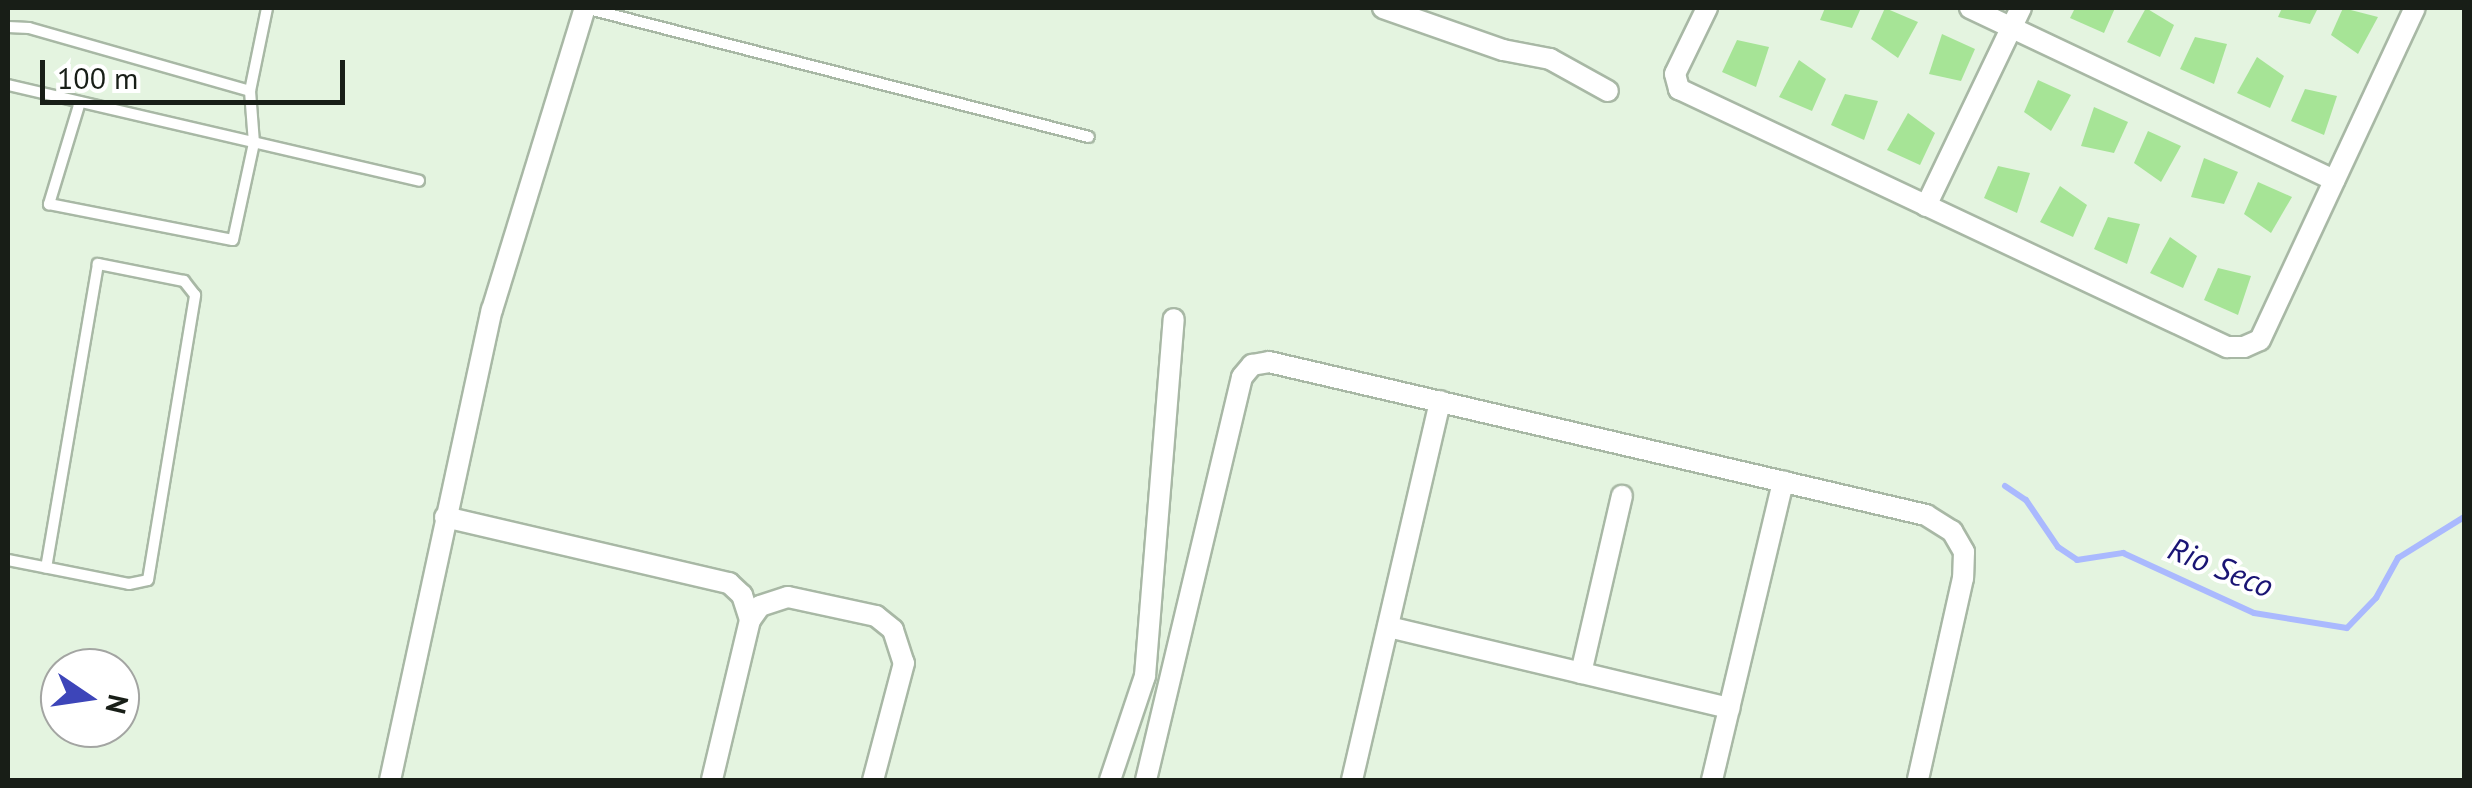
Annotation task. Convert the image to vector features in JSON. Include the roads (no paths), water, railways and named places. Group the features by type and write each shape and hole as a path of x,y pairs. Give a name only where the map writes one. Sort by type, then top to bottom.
{"street":[{"path":"390,780 492,310 585,8"},
{"path":"1382,8 1424,14 1550,59 1608,91"},
{"path":"1707,8 1675,74 1678,89 2226,347 2244,348 2260,340 2414,8"},
{"path":"1970,8 2334,180"},
{"path":"1926,206 2021,8"},
{"path":"1110,780 1145,676 1174,319"},
{"path":"1146,780 1242,377 1252,365 1269,362 1926,515 1952,530 1964,552 1918,780"},
{"path":"1352,780 1440,401"},
{"path":"1712,780 1783,481"},
{"path":"1581,673 1622,496"},
{"path":"445,518 729,584 750,607 750,620 712,780"},
{"path":"750,620 760,606 788,597 876,616 894,630 904,663 873,780"},
{"path":"1389,627 1729,708"}],"lane":[{"path":"80,102 47,194 58,210 233,240 254,143 250,91 267,8"},
{"path":"585,8 1089,137"},
{"path":"8,28 30,28 250,91"},
{"path":"8,86 419,181"},
{"path":"8,560 46,568 129,584 148,580 195,295 184,281 98,264 46,568"}],"waterway":[{"name":"Rio Seco","path":"2005,486 2026,500 2058,547 2077,560 2123,553 2254,613 2347,628 2376,598 2398,558 2464,517"}]}
